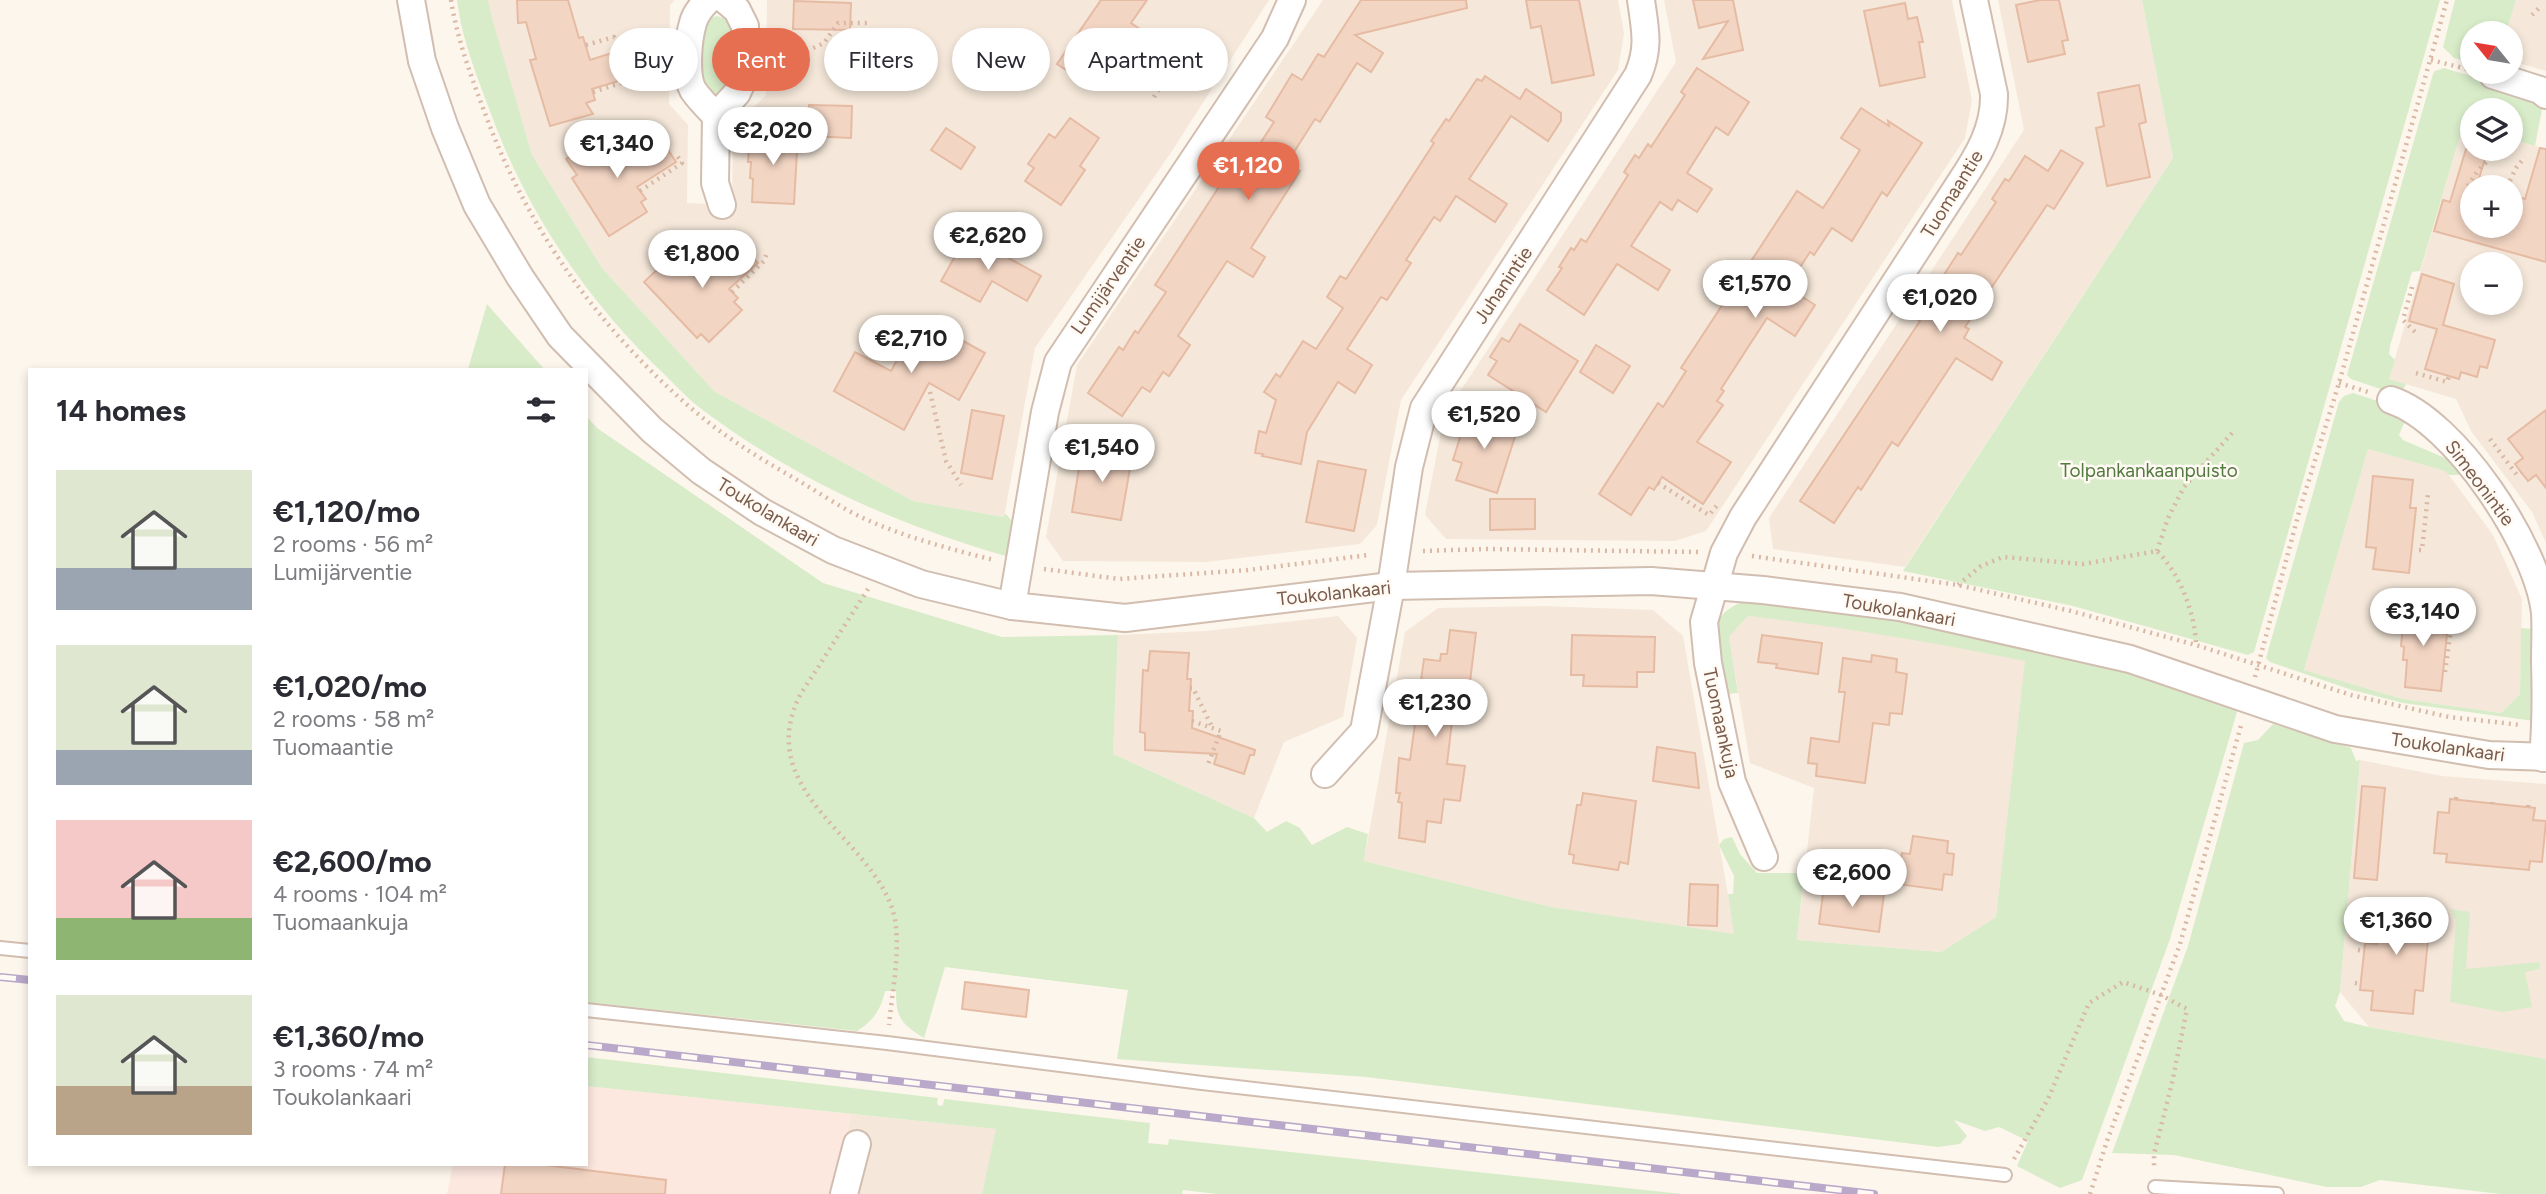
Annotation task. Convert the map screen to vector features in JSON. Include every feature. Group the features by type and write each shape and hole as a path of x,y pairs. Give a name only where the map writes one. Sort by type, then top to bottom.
{"street":[{"name":"Toukolankaari","path":"411,0 422,61 445,128 477,205 520,277 560,336 652,430 701,471 774,519 833,550 921,584 1012,606 1125,618 1391,586 1651,581 1763,590 1900,607 2130,659 2335,729 2489,755 2545,757"},
{"path":"708,0 692,24 688,59 689,82 694,92 716,116"},
{"path":"722,205 715,183 716,116 737,93 745,75 746,26 737,10 725,0"},
{"name":"Lumijärventie","path":"1012,606 1045,412 1058,362 1275,38 1292,0"},
{"name":"Juhanintie","path":"1325,774 1364,731 1391,586 1409,467 1424,408 1638,75 1646,57 1647,38 1641,0"},
{"name":"Tuomaantie","path":"1715,586 1724,552 1743,517 1985,141 1994,94 1974,0"},
{"path":"2520,84 2540,90 2546,95"},
{"name":"Simeonintie","path":"2390,400 2406,405 2444,434 2465,458 2519,537 2539,586 2545,613 2545,757"},
{"name":"Tuomaankuja","path":"1715,586 1704,622 1708,663 1732,782 1764,857"},
{"path":"844,1194 857,1144"}],"lane":[{"path":"0,948 28,951"},
{"path":"588,1010 2005,1174"},
{"path":"2155,1187 2277,1194"}],"path":[{"path":"2090,1194 2180,944 2299,512 2339,383 2447,0"},
{"path":"2532,15 2539,8"},
{"path":"810,50 824,43 838,23 867,23"},
{"path":"586,45 609,38"},
{"path":"2431,60 2460,67"},
{"path":"593,92 609,87"},
{"path":"1154,97 1158,91"},
{"path":"621,148 635,145 639,149"},
{"path":"640,191 682,163 676,153"},
{"path":"2513,175 2525,157"},
{"path":"2475,175 2487,161"},
{"path":"696,262 708,249 716,258"},
{"path":"732,292 764,261 766,253"},
{"path":"2412,287 2403,320 2415,332"},
{"path":"2416,373 2447,382 2449,376"},
{"path":"930,392 946,461 961,485"},
{"path":"2157,551 2171,511 2184,487 2232,433"},
{"path":"2490,439 2517,475 2521,472"},
{"path":"1658,483 1709,514 1719,502"},
{"path":"2419,550 2422,550 2428,494"},
{"path":"1958,585 1981,566 2003,556 2083,564 2157,551"},
{"path":"2157,551 2167,561 2188,602 2196,629 2196,645"},
{"path":"881,569 804,690 794,710 789,731 789,751 793,771 815,804 872,872 887,895 893,912 897,930 887,1043"},
{"path":"2445,672 2453,614"},
{"path":"1190,688 1193,688 1213,728"},
{"path":"1192,722 1221,731 1208,766"},
{"path":"2492,804 2493,797"},
{"path":"2528,807 2529,800"},
{"path":"2005,1174 2048,1099 2089,1003 2123,982 2161,995 2187,1009 2154,1154 2155,1187"}],"shaded area":[{"path":"488,0 675,0 670,5 670,28 609,28 609,91 669,91 669,104 688,125 687,203 732,205 733,127 766,95 766,91 810,91 810,28 767,28 767,0 1269,0 1228,64 1228,28 1064,28 1064,91 1210,91 1035,348 1004,517 913,501 714,391 602,268 532,155 490,15"},
{"path":"1323,0 1618,0 1624,33 1618,70 1401,400 1377,525 1360,544 1206,562 1063,561 1046,537 1077,365"},
{"path":"1664,0 1952,0 1972,100 1965,138 1706,531 1675,541 1446,539 1425,515 1444,416 1676,62"},
{"path":"1998,0 2142,0 2173,158 1905,567 1773,549 1769,518 2024,130"},
{"path":"2516,0 2546,0 2546,71 2524,65 2524,21 2510,21"},
{"path":"2460,136 2460,161 2523,161 2523,142 2546,149 2546,543 2532,512 2471,431 2456,399 2389,379"},
{"path":"2368,449 2446,471 2493,535 2522,599 2520,694 2501,713 2403,699 2304,670"},
{"path":"1544,606 1653,610 1683,636 1735,935 1552,907 1364,861 1405,632 1438,608"},
{"path":"1338,616 1357,638 1343,717 1284,742 1254,818 1113,754 1118,635 1206,631"},
{"path":"1748,616 1845,627 2026,661 1996,917 1941,952 1797,940 1814,788 1750,763 1729,637"},
{"path":"2360,760 2442,776 2546,784 2546,1059 2369,1027 2340,992"},
{"path":"588,1086 851,1114 833,1194 447,1194 453,1166 588,1166"},
{"path":"851,1114 997,1129 982,1194 833,1194"}],"green space":[{"path":"457,0 488,0 532,155 602,268 714,391 913,501 1004,517 1005,513 1016,526 1009,557 927,531 812,480 704,411 638,348 589,291 527,195 478,80 463,32"},
{"name":"Tolpankankaanpuisto","path":"2142,0 2440,0 2254,652 2248,655 2073,606 1903,571 2173,158"},
{"path":"2455,0 2516,0 2510,21 2460,21 2460,60 2454,58 2443,47"},
{"path":"717,16 730,20 734,25 734,28 712,28 712,91 722,91 718,95 711,94 700,82 703,24 709,18"},
{"path":"2444,68 2460,73 2460,84 2498,84 2535,95 2543,104 2535,146 2523,142 2523,98 2460,98 2460,136 2420,271 2412,272 2390,346 2389,354 2395,360 2389,379 2406,384 2398,395 2351,379 2347,375 2435,71"},
{"path":"487,304 543,368 468,368"},
{"path":"2353,393 2384,403 2403,415 2404,423 2399,435 2403,440 2445,458 2459,469 2458,475 2449,475 2445,471 2368,449 2304,670 2403,699 2501,713 2520,694 2521,628 2535,629 2534,721 2403,703 2352,690 2270,662 2266,658 2339,402 2344,396"},
{"path":"588,418 597,428 823,583 1002,637 1118,635 1113,754 1254,818 1267,832 1286,821 1300,828 1312,845 1347,827 1368,834 1364,861 1552,907 1734,934 1728,894 1733,894 1734,876 1719,845 1724,839 1732,837 1740,854 1757,873 1804,873 1797,940 1941,952 1996,917 2025,661 1887,636 1748,616 1729,637 1738,693 1726,694 1718,645 1718,627 1726,611 1745,601 1897,621 2031,648 2230,697 2238,708 2170,939 2082,1180 2060,1188 2017,1166 2028,1141 1999,1127 1985,1131 1954,1120 1967,1136 1960,1144 1938,1147 1366,1077 1117,1059 1128,990 945,967 924,1038 901,1019 896,991 885,991 876,1014 857,1031 588,1002"},
{"path":"2273,724 2351,748 2356,761 2360,760 2340,992 2335,1006 2344,1021 2546,1059 2546,1194 2501,1194 2380,1180 2361,1187 2327,1187 2174,1155 2112,1153 2188,946 2244,743 2258,740"},
{"path":"2450,909 2470,912 2466,969 2539,962 2540,969 2525,972 2532,1007 2502,1012 2450,1002 2456,921"},
{"path":"588,1057 938,1098 937,1104 940,1106 943,1105 944,1099 1150,1123 1148,1143 1168,1145 1169,1139 1682,1194 1217,1194 1183,1190 1182,1194 982,1194 996,1129 588,1086"}],"building":[{"path":"517,0 568,0 579,38 583,37 590,60 609,54 609,84 592,89 595,100 586,103 593,114 550,126 530,60 536,59 526,22 518,23"},
{"path":"1101,0 1147,0 1131,23 1138,28 1082,28"},
{"path":"1361,0 1466,0 1467,8 1355,35 1383,53 1371,72 1357,63 1320,122 1315,119 1287,163 1300,171 1251,248 1265,257 1253,277 1227,261 1178,336 1190,345 1169,376 1163,372 1150,392 1142,387 1122,416 1088,393 1119,347 1123,350 1135,331 1138,333 1166,292 1155,285 1234,164 1243,170 1274,122 1266,117 1292,74 1302,80 1318,54 1324,57"},
{"path":"1526,0 1579,0 1594,75 1552,83 1541,26 1531,28"},
{"path":"1693,0 1733,0 1743,50 1703,59 1728,21 1699,28"},
{"path":"2040,0 2059,0 2068,40 2062,41 2065,54 2028,62 2016,5"},
{"path":"794,1 851,3 850,28 793,28"},
{"path":"1905,3 1908,19 1917,17 1923,42 1919,42 1925,77 1880,86 1864,11"},
{"path":"1064,54 1064,69 1057,64"},
{"path":"1697,68 1749,102 1728,135 1716,127 1687,173 1712,189 1697,212 1678,200 1672,210 1660,202 1631,246 1670,270 1658,290 1617,264 1584,315 1547,290 1562,268 1559,267 1571,248 1574,250 1581,239 1586,242 1628,175 1624,172 1635,155 1639,158 1648,144 1651,147 1685,95 1681,92"},
{"path":"1485,76 1520,99 1526,89 1561,113 1561,121 1548,141 1511,116 1469,179 1507,204 1495,222 1456,196 1440,221 1434,217 1406,260 1411,263 1387,300 1381,297 1347,349 1372,365 1355,393 1338,382 1307,432 1301,464 1255,453 1259,431 1266,433 1276,400 1264,392 1276,374 1280,377 1303,341 1316,349 1343,308 1327,297 1340,276 1346,279 1434,143 1431,141 1446,119 1449,121 1477,79 1482,81"},
{"path":"2139,85 2146,122 2139,124 2150,177 2107,186 2096,128 2104,126 2098,93"},
{"path":"809,105 852,106 851,138 808,136"},
{"path":"1861,108 1889,126 1888,121 1922,143 1887,196 1882,192 1852,241 1832,228 1814,255 1810,252 1787,287 1815,305 1795,336 1767,318 1721,389 1724,391 1717,401 1723,405 1697,442 1731,462 1703,504 1662,477 1654,490 1649,487 1631,515 1599,494 1658,403 1663,407 1686,371 1681,368 1797,191 1823,208 1860,150 1841,138"},
{"path":"1070,118 1099,138 1080,166 1085,170 1061,205 1025,181 1034,168 1028,164 1049,134 1055,138"},
{"path":"946,128 975,147 961,169 931,150"},
{"path":"750,132 798,135 794,204 752,202 753,179 750,178 751,162 748,162"},
{"path":"606,134 609,146 616,141 628,160 661,139 676,162 637,187 646,199 641,202 647,212 609,236 572,178 577,175 566,159"},
{"path":"2540,148 2546,149 2546,262 2523,256 2523,252 2510,252 2434,231 2443,200 2450,202 2462,161 2484,161 2480,175 2460,175 2460,238 2523,238 2525,199"},
{"path":"2061,150 2083,163 2054,209 2047,205 1965,327 1969,329 1964,338 2002,362 1992,380 1956,358 1898,446 1892,442 1861,490 1858,487 1834,523 1800,501 1920,321 1917,319 1958,253 1961,255 1996,202 1992,199 2005,179 2009,181 2025,156 2048,171"},
{"path":"967,235 1041,276 1027,301 992,281 980,302 941,281"},
{"path":"739,243 758,263 729,289 738,298 734,302 742,310 709,342 701,334 697,338 644,282 678,250 686,258 690,255 706,273"},
{"path":"2422,274 2454,284 2443,325 2495,340 2487,368 2480,366 2477,377 2461,372 2459,379 2425,369 2437,329 2409,321"},
{"path":"925,320 985,353 959,400 929,383 904,430 834,391 855,352 891,371 913,331 917,333"},
{"path":"1520,324 1578,361 1546,412 1488,375 1497,361 1490,357 1502,338 1509,342"},
{"path":"1596,345 1630,366 1613,393 1580,372"},
{"path":"972,410 1004,416 992,479 961,473"},
{"path":"2546,410 2546,488 2536,475 2528,481 2521,472 2515,464 2523,458 2508,439"},
{"path":"1468,411 1518,427 1497,493 1456,480 1462,463 1453,460"},
{"path":"1082,449 1132,457 1121,520 1072,512"},
{"path":"1318,461 1366,470 1354,531 1306,522"},
{"path":"2373,476 2413,480 2410,508 2416,508 2409,573 2373,569 2376,548 2366,547"},
{"path":"1490,499 1535,499 1535,529 1490,530"},
{"path":"2405,604 2437,608 2434,632 2447,634 2441,691 2405,687 2407,660 2403,660 2404,647 2401,646"},
{"path":"1450,630 1476,633 1466,714 1453,713 1447,764 1465,766 1460,801 1444,799 1441,823 1427,821 1425,842 1399,838 1402,803 1398,802 1400,793 1396,793 1399,758 1410,760 1424,659 1440,661 1441,654 1447,654"},
{"path":"1572,635 1655,637 1654,672 1637,672 1637,687 1583,686 1584,675 1571,675"},
{"path":"1762,635 1822,643 1818,674 1776,668 1777,664 1758,662"},
{"path":"1150,651 1189,653 1187,679 1191,679 1189,711 1193,711 1192,728 1255,750 1254,755 1250,755 1244,774 1214,764 1217,754 1145,750 1145,733 1140,732 1143,670 1148,671"},
{"path":"1872,655 1897,659 1896,672 1907,674 1902,714 1890,713 1889,725 1873,723 1865,783 1816,776 1817,764 1808,763 1811,738 1839,742 1845,692 1839,692 1843,658 1871,662"},
{"path":"1657,747 1695,753 1699,788 1653,781"},
{"path":"2362,786 2385,788 2377,880 2354,878"},
{"path":"1583,793 1636,801 1628,864 1620,862 1618,870 1573,863 1574,855 1569,854 1577,805 1581,805"},
{"path":"2450,799 2535,808 2533,820 2546,821 2542,862 2530,861 2529,870 2446,862 2447,854 2434,853 2438,812 2449,813"},
{"path":"1913,836 1948,841 1947,853 1954,854 1952,875 1944,874 1942,890 1897,884 1902,853 1910,854"},
{"path":"1690,884 1718,885 1717,926 1688,925"},
{"path":"1824,886 1884,894 1879,932 1819,924"},
{"path":"2381,898 2406,901 2406,906 2422,907 2421,919 2430,919 2423,991 2415,990 2413,1014 2371,1010 2373,991 2360,990 2365,943 2377,944 2378,935 2368,934 2369,915 2379,916"},
{"path":"965,982 1029,990 1026,1017 962,1009"},
{"path":"505,1166 553,1166 666,1180 665,1194 501,1194"}],"railway":[{"path":"0,977 28,980"},
{"path":"588,1045 1874,1194"}]}
